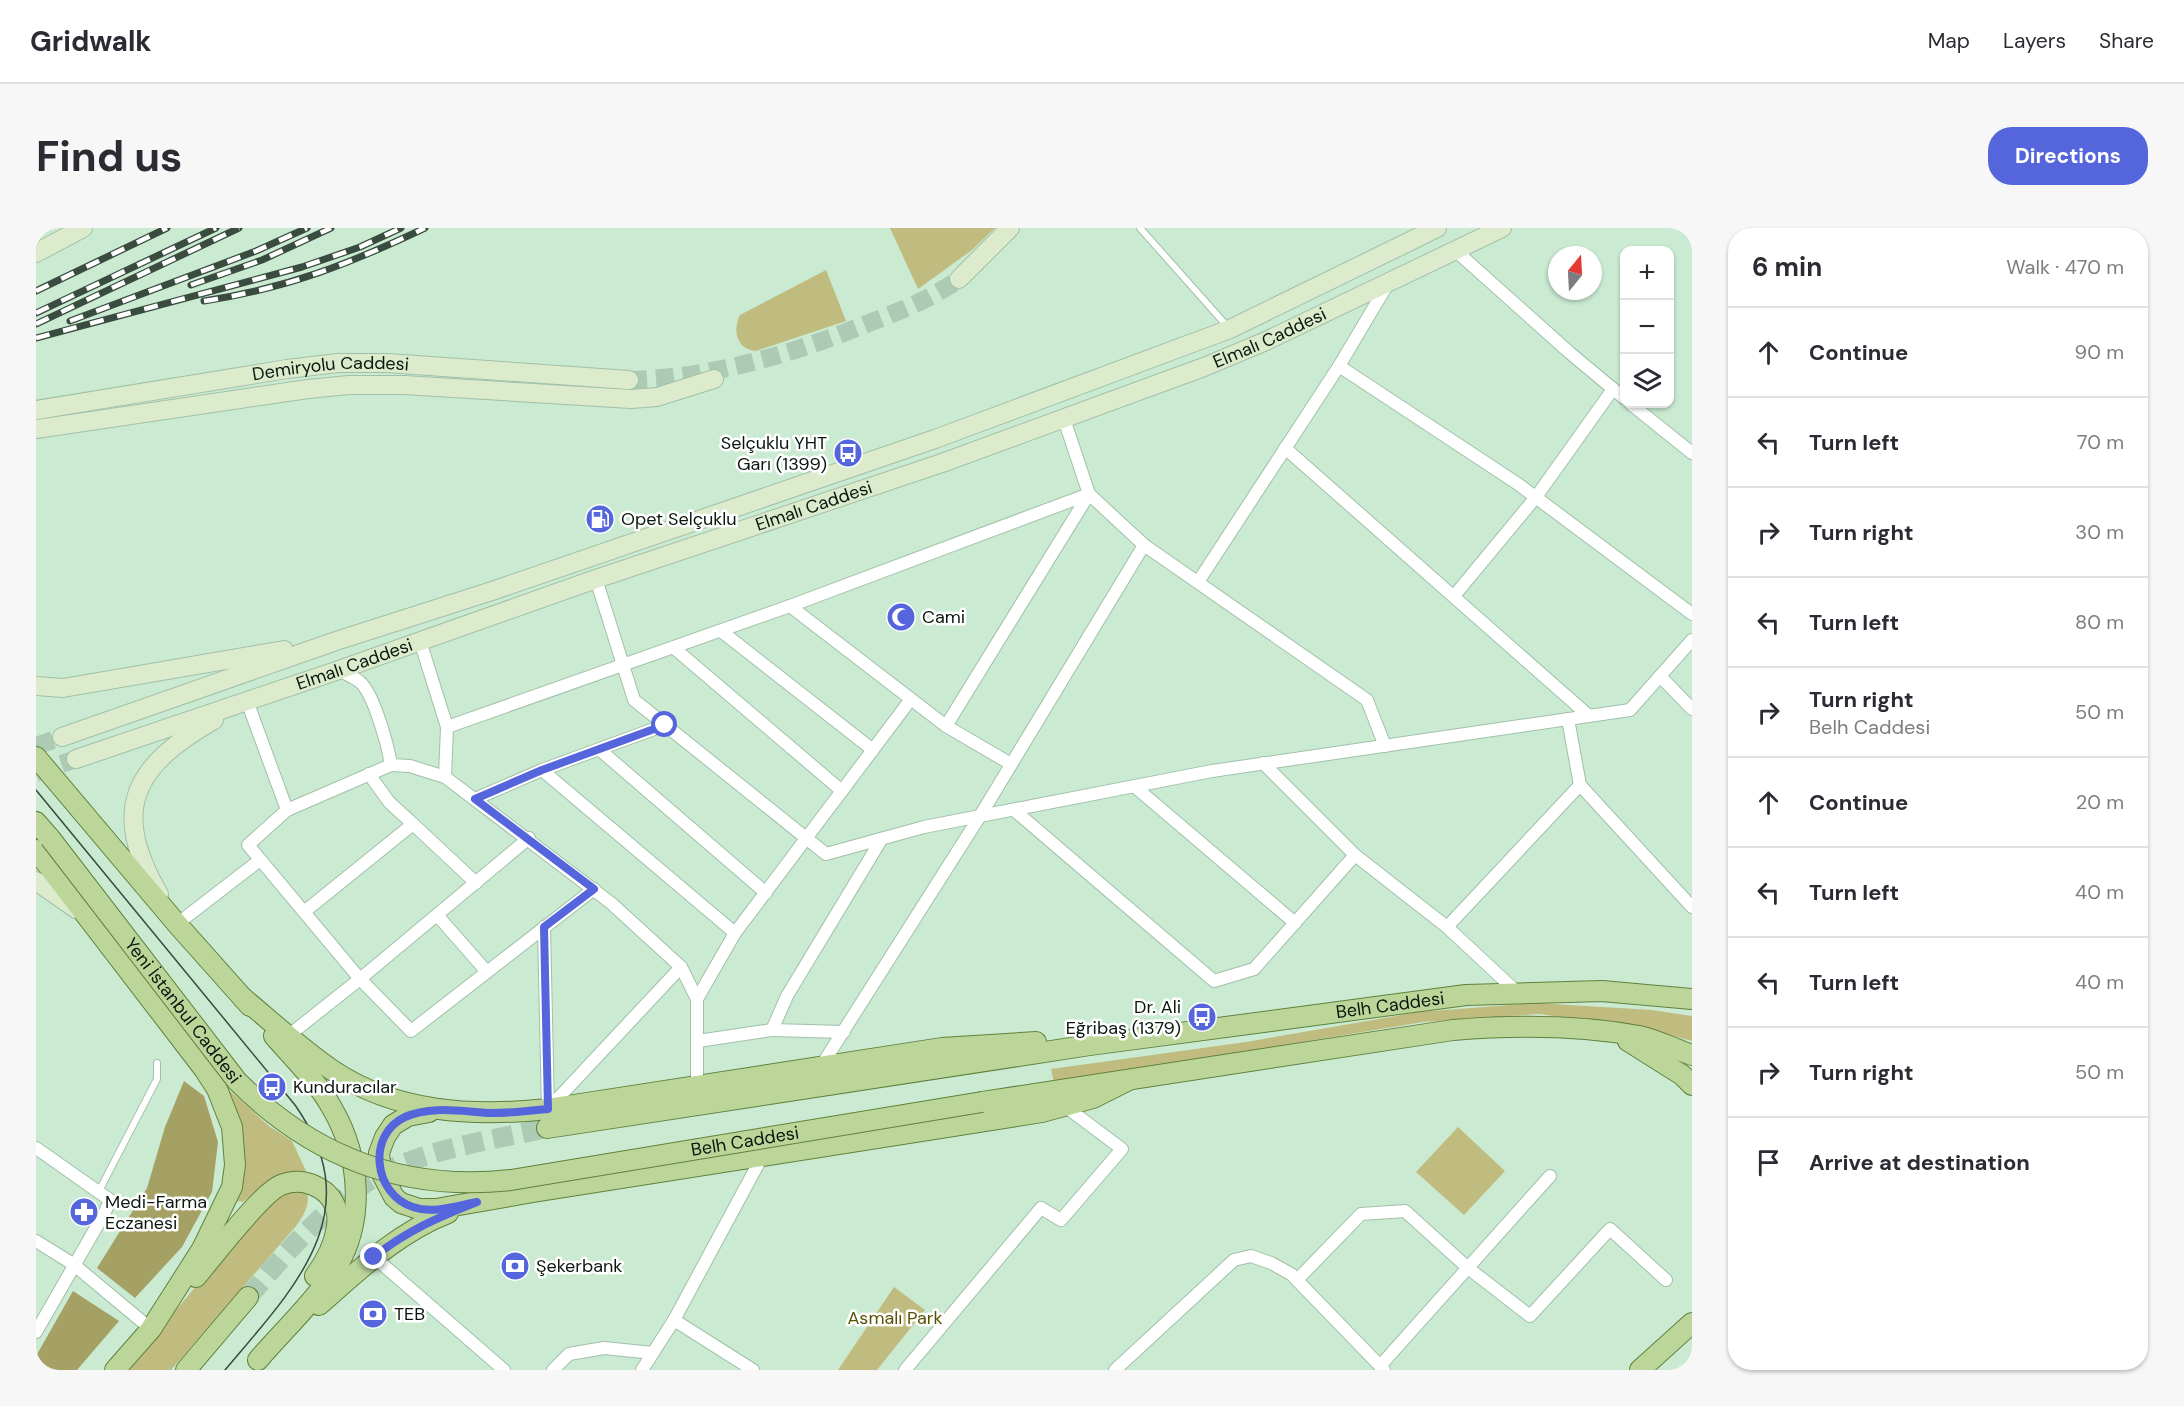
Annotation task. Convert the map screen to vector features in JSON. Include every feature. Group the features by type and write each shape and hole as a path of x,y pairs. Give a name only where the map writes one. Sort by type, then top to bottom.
{"main road":[{"path":"36,254 83,228"},
{"path":"959,279 1010,228"},
{"name":"Elmalı Caddesi","path":"76,759 339,670 596,579 942,463 1204,367 1266,341 1502,228"},
{"name":"Elmalı Caddesi","path":"62,737 336,641 492,591 935,439 1230,328 1422,230"},
{"name":"Demiryolu Caddesi","path":"36,410 287,369 338,363 387,363 629,380"},
{"path":"36,429 329,387 404,385 631,399 657,397 714,379"},
{"path":"36,686 63,688 336,641"},
{"path":"177,924 147,873 136,845 132,817 136,794 147,772 160,758 205,725 247,701"},
{"path":"36,757 321,1091 331,1106 345,1137 350,1154 356,1203 352,1231 346,1249 332,1274 253,1365"},
{"name":"Yeni İstanbul Caddesi","path":"36,822 43,844 237,1081 289,1126 326,1149 361,1163"},
{"path":"43,844 85,915 204,1069 226,1108 234,1136 236,1165 232,1187 224,1206 202,1249 151,1329"},
{"path":"36,880 85,915"},
{"name":"Belh Caddesi","path":"441,1111 548,1118 1466,995 1602,991 1692,999"},
{"path":"243,998 331,1069 367,1089 407,1104 441,1111"},
{"name":"Belh Caddesi","path":"361,1163 401,1175 437,1181 504,1181 982,1102 1453,1030 1539,1027 1609,1032 1641,1037 1692,1055"},
{"path":"1609,1032 1643,1050 1682,1075 1692,1085"},
{"name":"Belh Caddesi","path":"548,1118 697,1086 970,1045 1035,1042 1090,1045"},
{"name":"Belh Caddesi","path":"477,1202 1066,1107 1093,1098 1129,1080"},
{"path":"441,1111 408,1116 393,1125 380,1153 379,1162 384,1181 394,1197 401,1203 419,1209 436,1209 477,1202"},
{"path":"115,1370 273,1190 292,1182 311,1184 327,1194 332,1203 337,1219 336,1237 320,1268 253,1365"},
{"path":"253,1365 374,1257 399,1238 426,1222 477,1202"},
{"path":"186,1370 248,1297"},
{"path":"1640,1370 1692,1323"}],"street":[{"path":"1456,251 1620,394"},
{"path":"1198,582 1339,366 1389,282"},
{"path":"1339,366 1536,497 1692,614"},
{"path":"1454,596 1536,497 1614,389"},
{"path":"1636,408 1692,453"},
{"path":"1064,419 1089,494 1144,544 1368,700 1385,746"},
{"path":"1285,448 1588,716"},
{"path":"447,727 790,606 1089,494"},
{"path":"946,726 1089,494"},
{"path":"820,1068 980,816 1144,544"},
{"path":"596,579 634,700 826,854 924,827 1212,771 1630,710 1692,640"},
{"path":"790,606 946,726 1011,764"},
{"path":"721,631 873,750"},
{"path":"420,641 447,727 445,777"},
{"path":"674,648 842,791"},
{"path":"339,670 361,682 374,705 391,765"},
{"path":"1660,676 1692,710"},
{"path":"697,999 735,933 911,699"},
{"path":"247,701 287,810"},
{"path":"1568,719 1580,785 1692,907"},
{"path":"475,799 542,770 665,725"},
{"path":"600,750 766,893"},
{"path":"1263,763 1355,855 1447,927 1519,993"},
{"path":"594,889 411,1031 360,979 248,845 287,810 391,765 410,766 445,777 594,889 681,967 697,999 697,1086"},
{"path":"542,770 735,933"},
{"path":"369,774 389,802 476,883"},
{"path":"1447,927 1580,785"},
{"path":"1134,786 1295,923"},
{"path":"1014,810 1214,981 1254,969 1355,855"},
{"path":"304,912 413,824"},
{"path":"288,1036 529,838"},
{"path":"771,1030 787,996 880,840"},
{"path":"177,924 261,860"},
{"path":"437,915 487,972"},
{"path":"544,927 548,1118"},
{"path":"548,1118 681,967"},
{"path":"698,1041 771,1030 844,1032"},
{"path":"905,1370 1041,1208 1061,1220 1122,1149 1066,1107"},
{"path":"36,1148 110,1200 36,1332"},
{"path":"642,1370 674,1320 763,1155"},
{"path":"1115,1370 1234,1260 1251,1256 1271,1263 1291,1274 1382,1368 1550,1176"},
{"path":"1297,1280 1361,1214 1405,1211 1468,1268 1530,1316 1610,1229 1666,1280"},
{"path":"36,1241 73,1264 151,1329"},
{"path":"374,1257 504,1370"},
{"path":"674,1320 753,1370"},
{"path":"553,1370 569,1354 604,1348 653,1353"}],"lane":[{"path":"1140,228 1230,328"},
{"path":"98,1192 157,1079 157,1063"}],"green space":[{"path":"890,228 995,228 972,250 918,289"},
{"path":"826,270 846,321 756,351 740,343 736,327 740,315"},
{"path":"1536,1003 1652,1010 1692,1016 1692,1041 1650,1030 1539,1014 1423,1022 1054,1083 1051,1069 1246,1042 1419,1012"},
{"path":"228,1089 269,1126 292,1141 306,1171 304,1174 270,1180 243,1202 237,1201 243,1172 243,1144 238,1116"},
{"path":"1458,1127 1505,1171 1464,1215 1416,1172"},
{"path":"280,1190 307,1192 306,1210 296,1226 171,1370 126,1370 252,1219"},
{"name":"Asmalı Park","path":"894,1287 925,1310 877,1370 838,1370"}],"shaded area":[{"path":"184,1081 204,1096 218,1142 212,1192 182,1247 135,1298 97,1268 147,1188 165,1127"},
{"path":"73,1291 119,1321 77,1370 36,1370 36,1356"}],"tunnel":[{"path":"629,380 690,375 751,362 811,345 904,309 959,279"},
{"path":"36,746 62,737"},
{"path":"36,773 76,759"},
{"path":"248,1297 322,1217 356,1189 375,1177 394,1167 437,1152 547,1128"}],"tram line":[{"path":"36,790 295,1105 317,1144 326,1180 324,1215 314,1247 298,1279 225,1370"}],"railway":[{"path":"36,291 167,228"},
{"path":"36,313 216,228"},
{"path":"36,324 239,228"},
{"path":"70,321 256,251 307,228"},
{"path":"191,285 262,260 331,228"},
{"path":"36,338 302,267 360,247 401,228"},
{"path":"204,301 291,282 370,253 425,228"}],"place":[{"name":"Selçuklu YHT Garı (1399)","path":"848,453"},
{"name":"Opet Selçuklu","path":"600,519"},
{"name":"Cami","path":"901,617"},
{"name":"Dr. Ali Eğribaş (1379)","path":"1202,1017"},
{"name":"Kunduracılar","path":"272,1087"},
{"name":"Medi-Farma Eczanesi","path":"84,1212"},
{"name":"Şekerbank","path":"515,1266"},
{"name":"TEB","path":"373,1314"}],"route":[{"path":"374,1257 426,1222 477,1202 436,1209 419,1209 401,1203 394,1197 384,1181 379,1162 381,1146 393,1125 408,1116 441,1111 494,1113 548,1109 544,927 594,889 475,799 542,770 665,725"}]}
